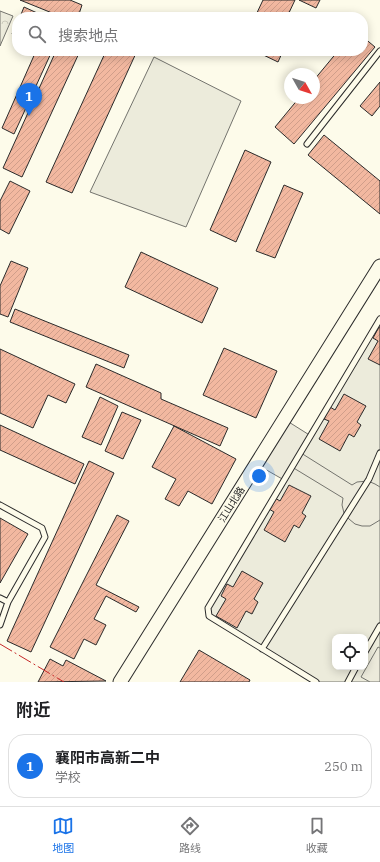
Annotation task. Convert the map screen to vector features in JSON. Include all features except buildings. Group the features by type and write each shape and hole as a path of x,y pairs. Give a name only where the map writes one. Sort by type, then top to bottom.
{"street":[{"name":"江山北路","path":"120,682 380,266"}],"lane":[{"path":"307,144 380,51"},
{"path":"316,682 209,616 208,608 380,319"},
{"path":"262,649 368,481 380,453"},
{"path":"0,505 42,528 45,537 8,602 0,625"},
{"path":"0,598 8,602"},
{"path":"368,647 380,626"},
{"path":"348,682 354,670"}],"green space":[{"path":"0,11 12,16 12,18 0,46"},
{"path":"154,57 241,101 186,227 90,192"},
{"path":"380,319 380,682 316,682 209,616 208,608"}],"shaded area":[{"path":"284,419 311,436 301,453 352,485 357,482 368,481 380,487 380,520 370,526 355,524 344,513 342,505 343,498 292,467 284,480 256,464"},
{"path":"378,647 380,648 380,682 370,682 361,677 365,670 368,670 368,665"}],"power":[{"path":"0,644 64,682"}],"place":[{"name":"襄阳市高新二中","path":"29,116"}]}
